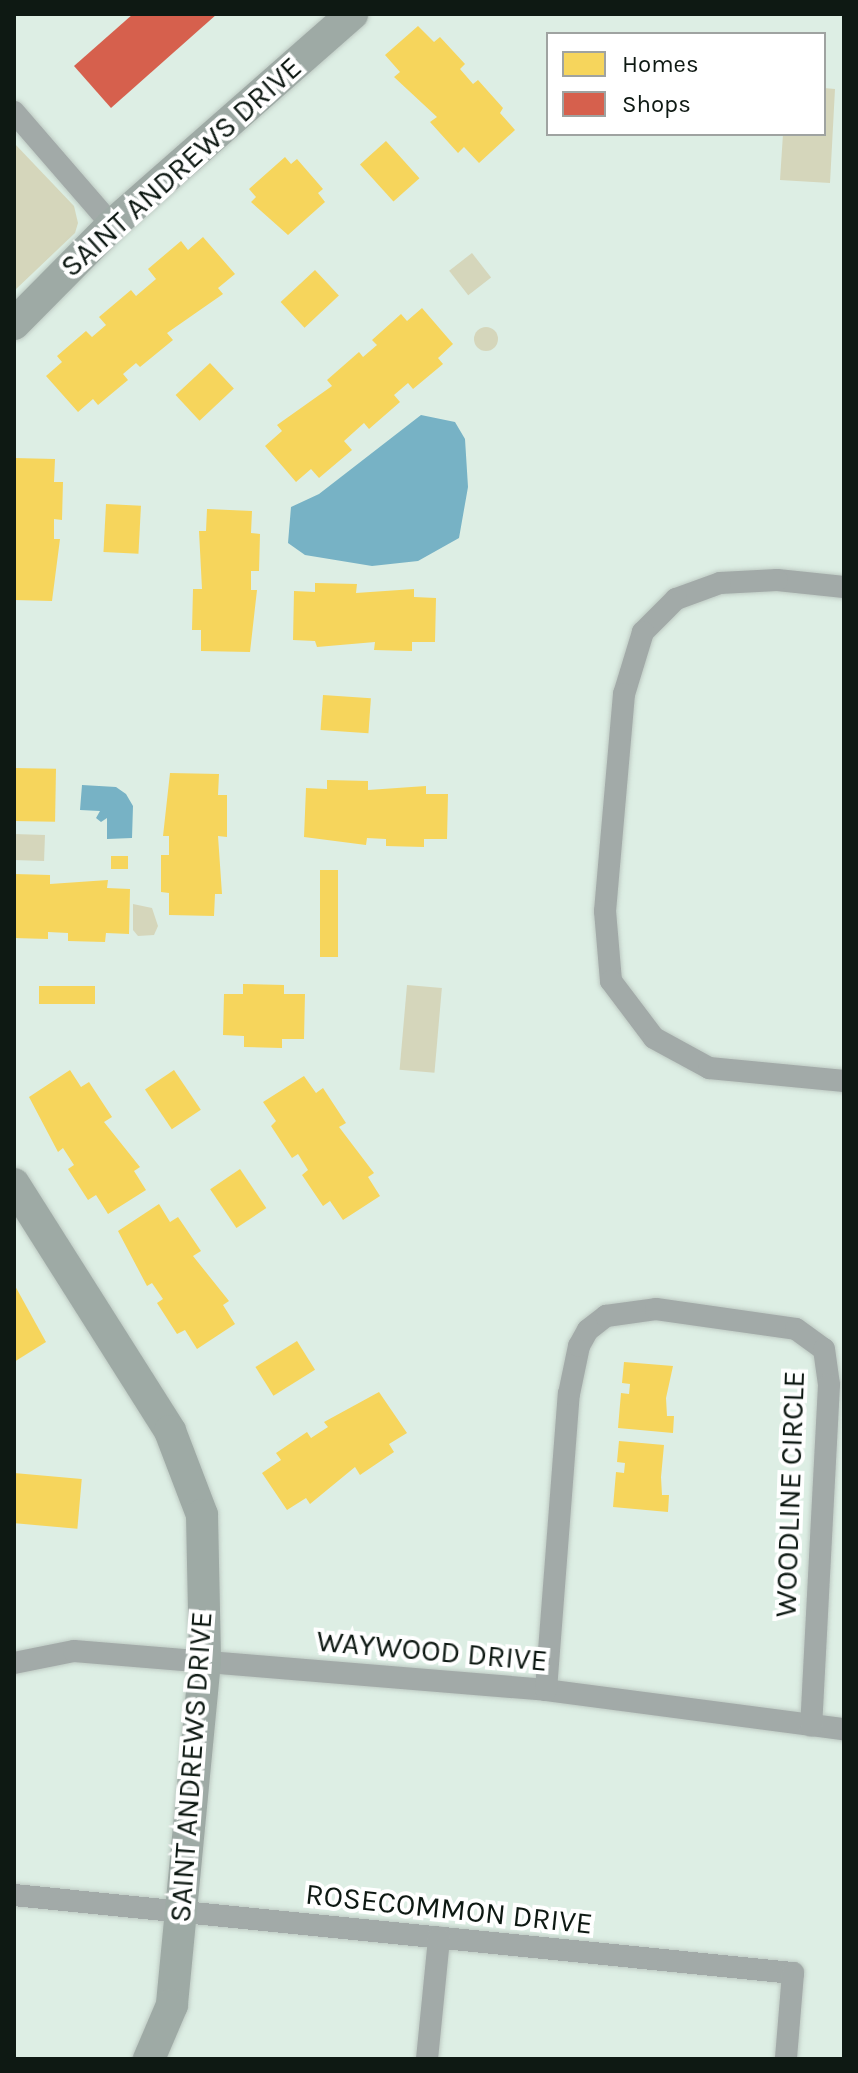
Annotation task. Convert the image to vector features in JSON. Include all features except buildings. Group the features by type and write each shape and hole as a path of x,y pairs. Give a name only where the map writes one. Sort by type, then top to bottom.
{"street":[{"name":"SAINT ANDREWS DRIVE","path":"14,324 112,225 352,14"},
{"path":"14,112 112,225"},
{"path":"844,587 777,580 720,583 676,599 643,632 624,694 605,911 611,981 654,1038 709,1068 844,1081"},
{"name":"SAINT ANDREWS DRIVE","path":"14,1184 170,1431 202,1515 205,1661 181,1914 172,2005 149,2059"},
{"name":"WOODLINE CIRCLE","path":"546,1690 569,1394 579,1346 588,1330 606,1316 656,1309 796,1329 824,1349 829,1385 811,1726"},
{"name":"WAYWOOD DRIVE","path":"14,1663 74,1651 205,1661 546,1690 844,1729"},
{"name":"ROSECOMMON DRIVE","path":"14,1895 793,1973 786,2059"},
{"path":"427,2059 439,1938"}],"green space":[{"path":"826,88 835,89 830,183 780,180 783,136 826,136"},
{"path":"14,143 74,206 78,223 75,233 14,291"},
{"path":"472,253 491,277 468,295 449,271"},
{"path":"486,327 495,330 498,339 495,348 486,351 477,348 474,339 477,330"},
{"path":"14,834 45,835 44,861 14,860"},
{"path":"133,904 152,908 158,926 154,935 138,936 133,930"},
{"path":"407,985 442,988 434,1073 400,1070"}],"water":[{"path":"421,415 455,422 465,439 468,487 459,538 418,561 372,566 305,555 288,543 291,507 319,494"},
{"path":"82,785 116,787 126,794 133,806 132,838 107,839 107,818 101,822 96,818 100,811 80,810"}]}
